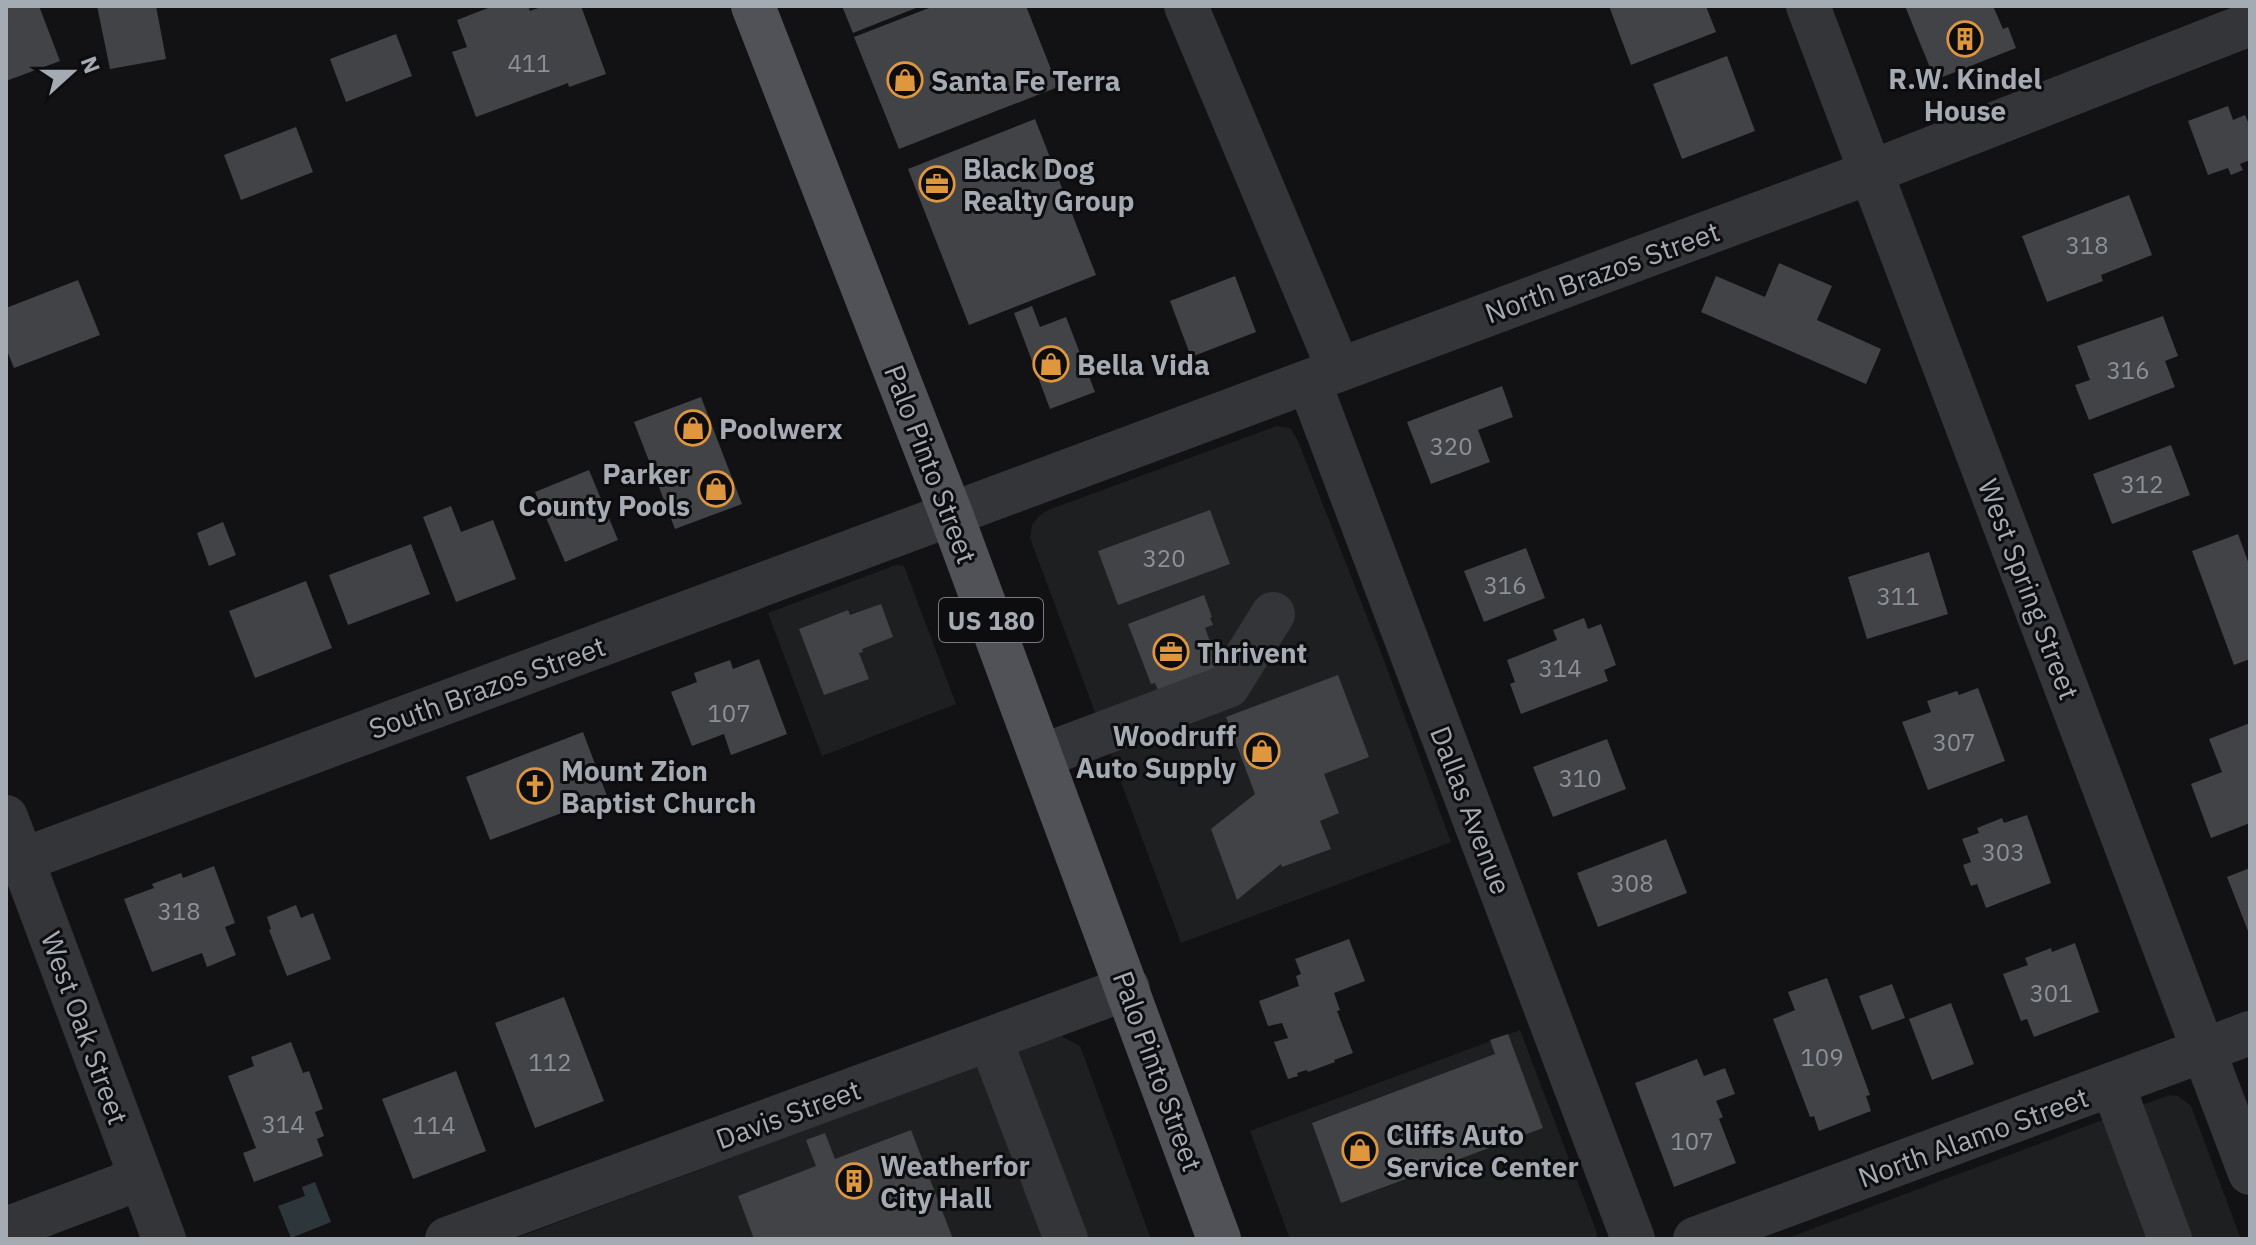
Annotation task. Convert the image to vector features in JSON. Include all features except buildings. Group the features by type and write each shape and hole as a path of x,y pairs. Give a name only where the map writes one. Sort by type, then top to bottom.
{"main road":[{"name":"Palo Pinto Street","path":"753,6 951,514 1219,1239"}],"street":[{"name":"Dallas Avenue","path":"1186,6 1324,376 1633,1239"},
{"name":"West Spring Street","path":"1808,6 2250,1173"},
{"name":"North Brazos Street","path":"951,514 1871,172 2250,24"},
{"name":"South Brazos Street","path":"22,860 951,514"},
{"path":"1042,756 1228,686 1273,614"},
{"name":"West Oak Street","path":"6,817 164,1239"},
{"name":"Davis Street","path":"447,1239 1128,988"},
{"name":"North Alamo Street","path":"1695,1239 2250,1033"},
{"path":"990,1039 1066,1239"},
{"path":"2113,1086 2170,1239"},
{"path":"6,1229 141,1178"}],"shaded area":[{"path":"1277,426 1290,428 1298,441 1451,842 1181,943 1030,538 1032,525 1048,510"},
{"path":"896,565 904,566 956,704 822,756 768,613"},
{"path":"1520,1030 1597,1233 1596,1239 1290,1239 1250,1131"},
{"path":"1061,1036 1080,1046 1151,1239 514,1239 1053,1037"},
{"path":"2169,1095 2178,1096 2191,1106 2241,1239 1785,1239"},
{"path":"315,1182 331,1222 291,1238 278,1206 305,1196 302,1187"}],"place":[{"name":"R.W. Kindel House","path":"1965,39"},
{"name":"Santa Fe Terra","path":"905,80"},
{"name":"Black Dog Realty Group","path":"937,184"},
{"name":"Bella Vida","path":"1051,364"},
{"name":"Poolwerx","path":"693,428"},
{"name":"Parker County Pools","path":"716,489"},
{"name":"Thrivent","path":"1171,652"},
{"name":"Woodruff Auto Supply","path":"1262,751"},
{"name":"Mount Zion Baptist Church","path":"535,786"},
{"name":"Cliffs Auto Service Center","path":"1360,1150"},
{"name":"Weatherfor City Hall","path":"854,1181"}]}
